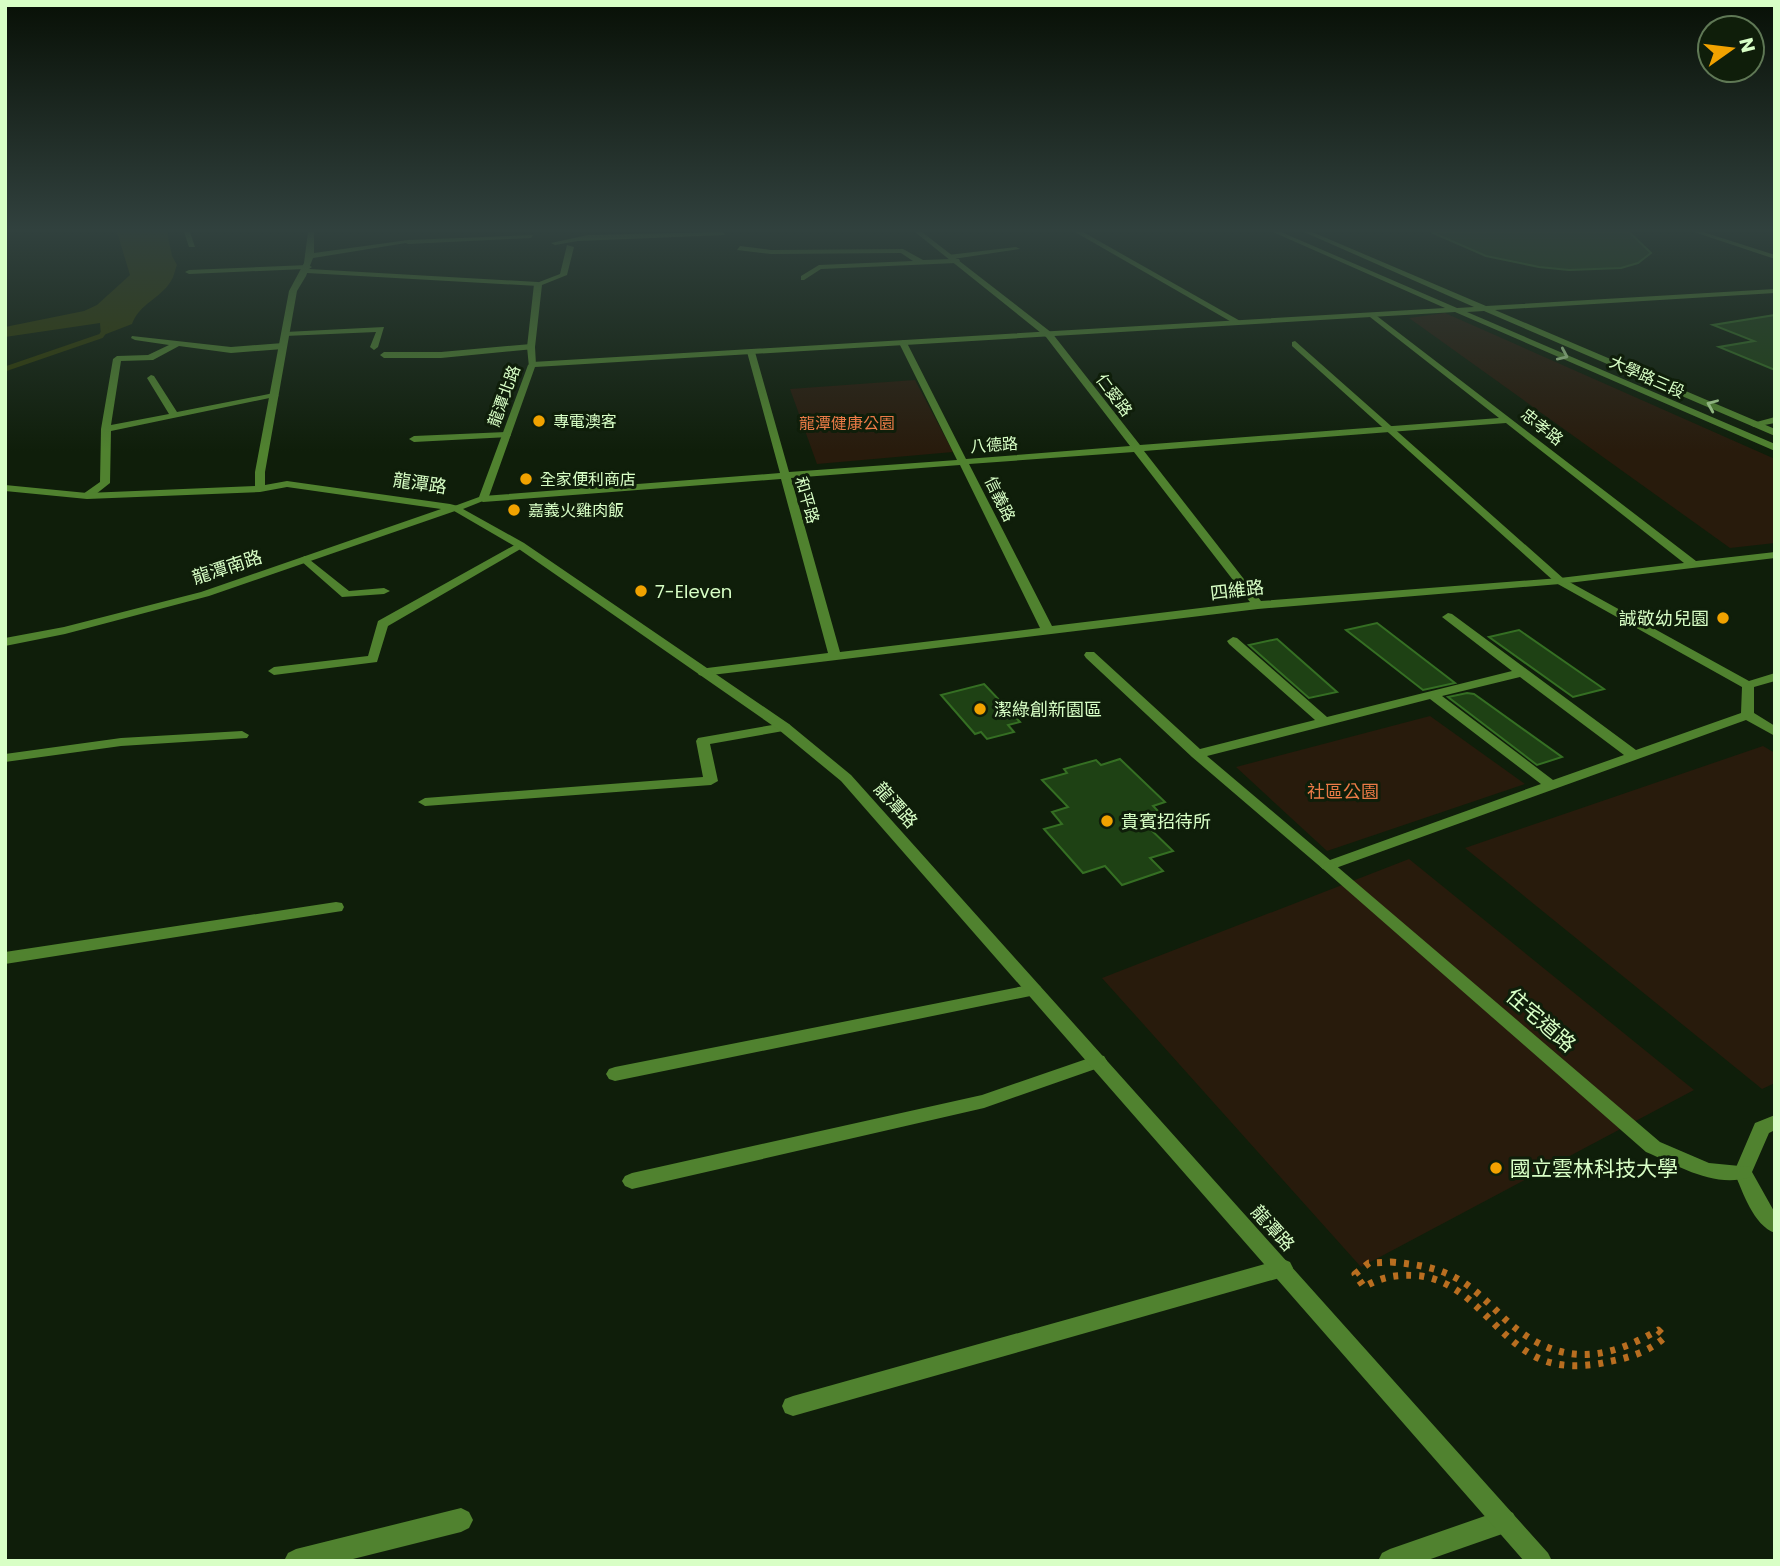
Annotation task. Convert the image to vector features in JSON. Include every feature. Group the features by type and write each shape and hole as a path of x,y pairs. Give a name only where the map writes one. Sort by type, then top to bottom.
{"street":[{"path":"5,488 87,496 260,489 260,472 290,305"},
{"name":"龍潭北路","path":"483,499 532,365 536,305"},
{"name":"仁愛路","path":"1011,305 1049,335 1258,605"},
{"path":"1208,305 1238,322"},
{"name":"大學路三段","path":"1450,305 1775,448"},
{"name":"大學路三段","path":"1481,305 1775,433"},
{"path":"532,365 1521,305"},
{"name":"忠孝路","path":"1373,315 1692,563"},
{"path":"285,334 381,329 374,348"},
{"path":"135,338 231,350 283,346"},
{"path":"87,496 105,483 106,429 117,359 150,358 177,344"},
{"name":"信義路","path":"903,344 1048,631"},
{"path":"1295,344 1560,580 1748,685 1775,677"},
{"path":"384,355 441,355 531,347"},
{"name":"和平路","path":"751,352 835,654"},
{"path":"151,378 174,415"},
{"path":"106,429 274,396"},
{"name":"八德路","path":"483,499 1508,420"},
{"path":"1754,424 1775,420"},
{"path":"414,439 506,435"},
{"name":"龍潭路","path":"260,489 287,484 454,508 520,545 784,727 846,778 1540,1561"},
{"path":"454,508 483,499"},
{"name":"龍潭南路","path":"5,642 65,630 205,594 454,508"},
{"path":"274,671 373,659 382,624 520,545"},
{"name":"四維路","path":"703,672 1258,605 1560,580 1775,555"},
{"path":"305,559 346,595 384,592"},
{"path":"1448,617 1635,756"},
{"path":"1233,641 1325,722"},
{"name":"住宅道路","path":"1090,654 1197,754 1653,1147 1707,1170 1742,1172"},
{"path":"1197,754 1522,673"},
{"path":"1747,715 1748,685"},
{"path":"1432,695 1552,786"},
{"path":"1328,866 1747,715"},
{"path":"1747,715 1775,732"},
{"path":"425,802 711,781 703,741 784,727"},
{"path":"5,758 121,742 242,735"},
{"path":"5,958 336,906"},
{"path":"615,1074 1034,990"},
{"path":"632,1181 985,1101 1098,1061"},
{"path":"1775,1122 1762,1128 1742,1172 1766,1217 1775,1225"},
{"path":"793,1406 1283,1268"},
{"path":"296,1561 461,1520"},
{"path":"1390,1561 1505,1521"}],"path":[{"path":"1391,1262 1425,1265 1455,1276 1493,1305 1525,1335 1541,1346 1564,1354 1603,1356 1638,1343 1658,1330 1665,1337 1657,1346 1644,1352 1602,1364 1559,1364 1539,1359 1511,1339 1460,1288 1427,1275 1390,1274 1364,1287 1355,1274 1369,1264 1391,1262"}],"green space":[{"path":"1445,313 1775,459 1775,543 1730,548 1409,318"},
{"name":"龍潭健康公園","path":"915,380 953,452 817,464 790,389"},
{"name":"社區公園","path":"1430,716 1525,784 1327,851 1236,767"},
{"path":"1763,746 1775,753 1775,1083 1762,1089 1465,848"},
{"path":"1409,859 1694,1090 1361,1267 1102,978"}],"shaded area":[{"path":"97,305 146,305 132,324 101,336 100,323 5,337 5,327 84,311"}],"building":[{"path":"1775,315 1775,370 1719,347 1754,341 1713,325"},
{"path":"1377,623 1455,683 1423,690 1346,630"},
{"path":"1519,630 1604,689 1573,697 1489,637"},
{"path":"1277,639 1337,692 1309,698 1249,645"},
{"name":"潔綠創新園區","path":"984,684 1020,722 1008,725 1014,732 987,739 981,732 975,734 941,695"},
{"path":"1474,694 1562,757 1537,765 1448,697"},
{"name":"貴賓招待所","path":"1120,759 1165,802 1153,806 1165,818 1145,824 1173,851 1150,858 1163,871 1122,885 1105,866 1083,873 1044,829 1062,824 1052,812 1068,807 1042,780 1067,773 1064,769 1096,760 1101,765"}],"waterway":[{"path":"5,369 101,336 106,329"}],"place":[{"name":"專電澳客","path":"539,421"},
{"name":"全家便利商店","path":"526,479"},
{"name":"嘉義火雞肉飯","path":"514,510"},
{"name":"7-Eleven","path":"641,591"},
{"name":"誠敬幼兒園","path":"1723,618"},
{"name":"潔綠創新園區","path":"980,709"},
{"name":"貴賓招待所","path":"1107,821"},
{"name":"國立雲林科技大學","path":"1496,1168"}]}
